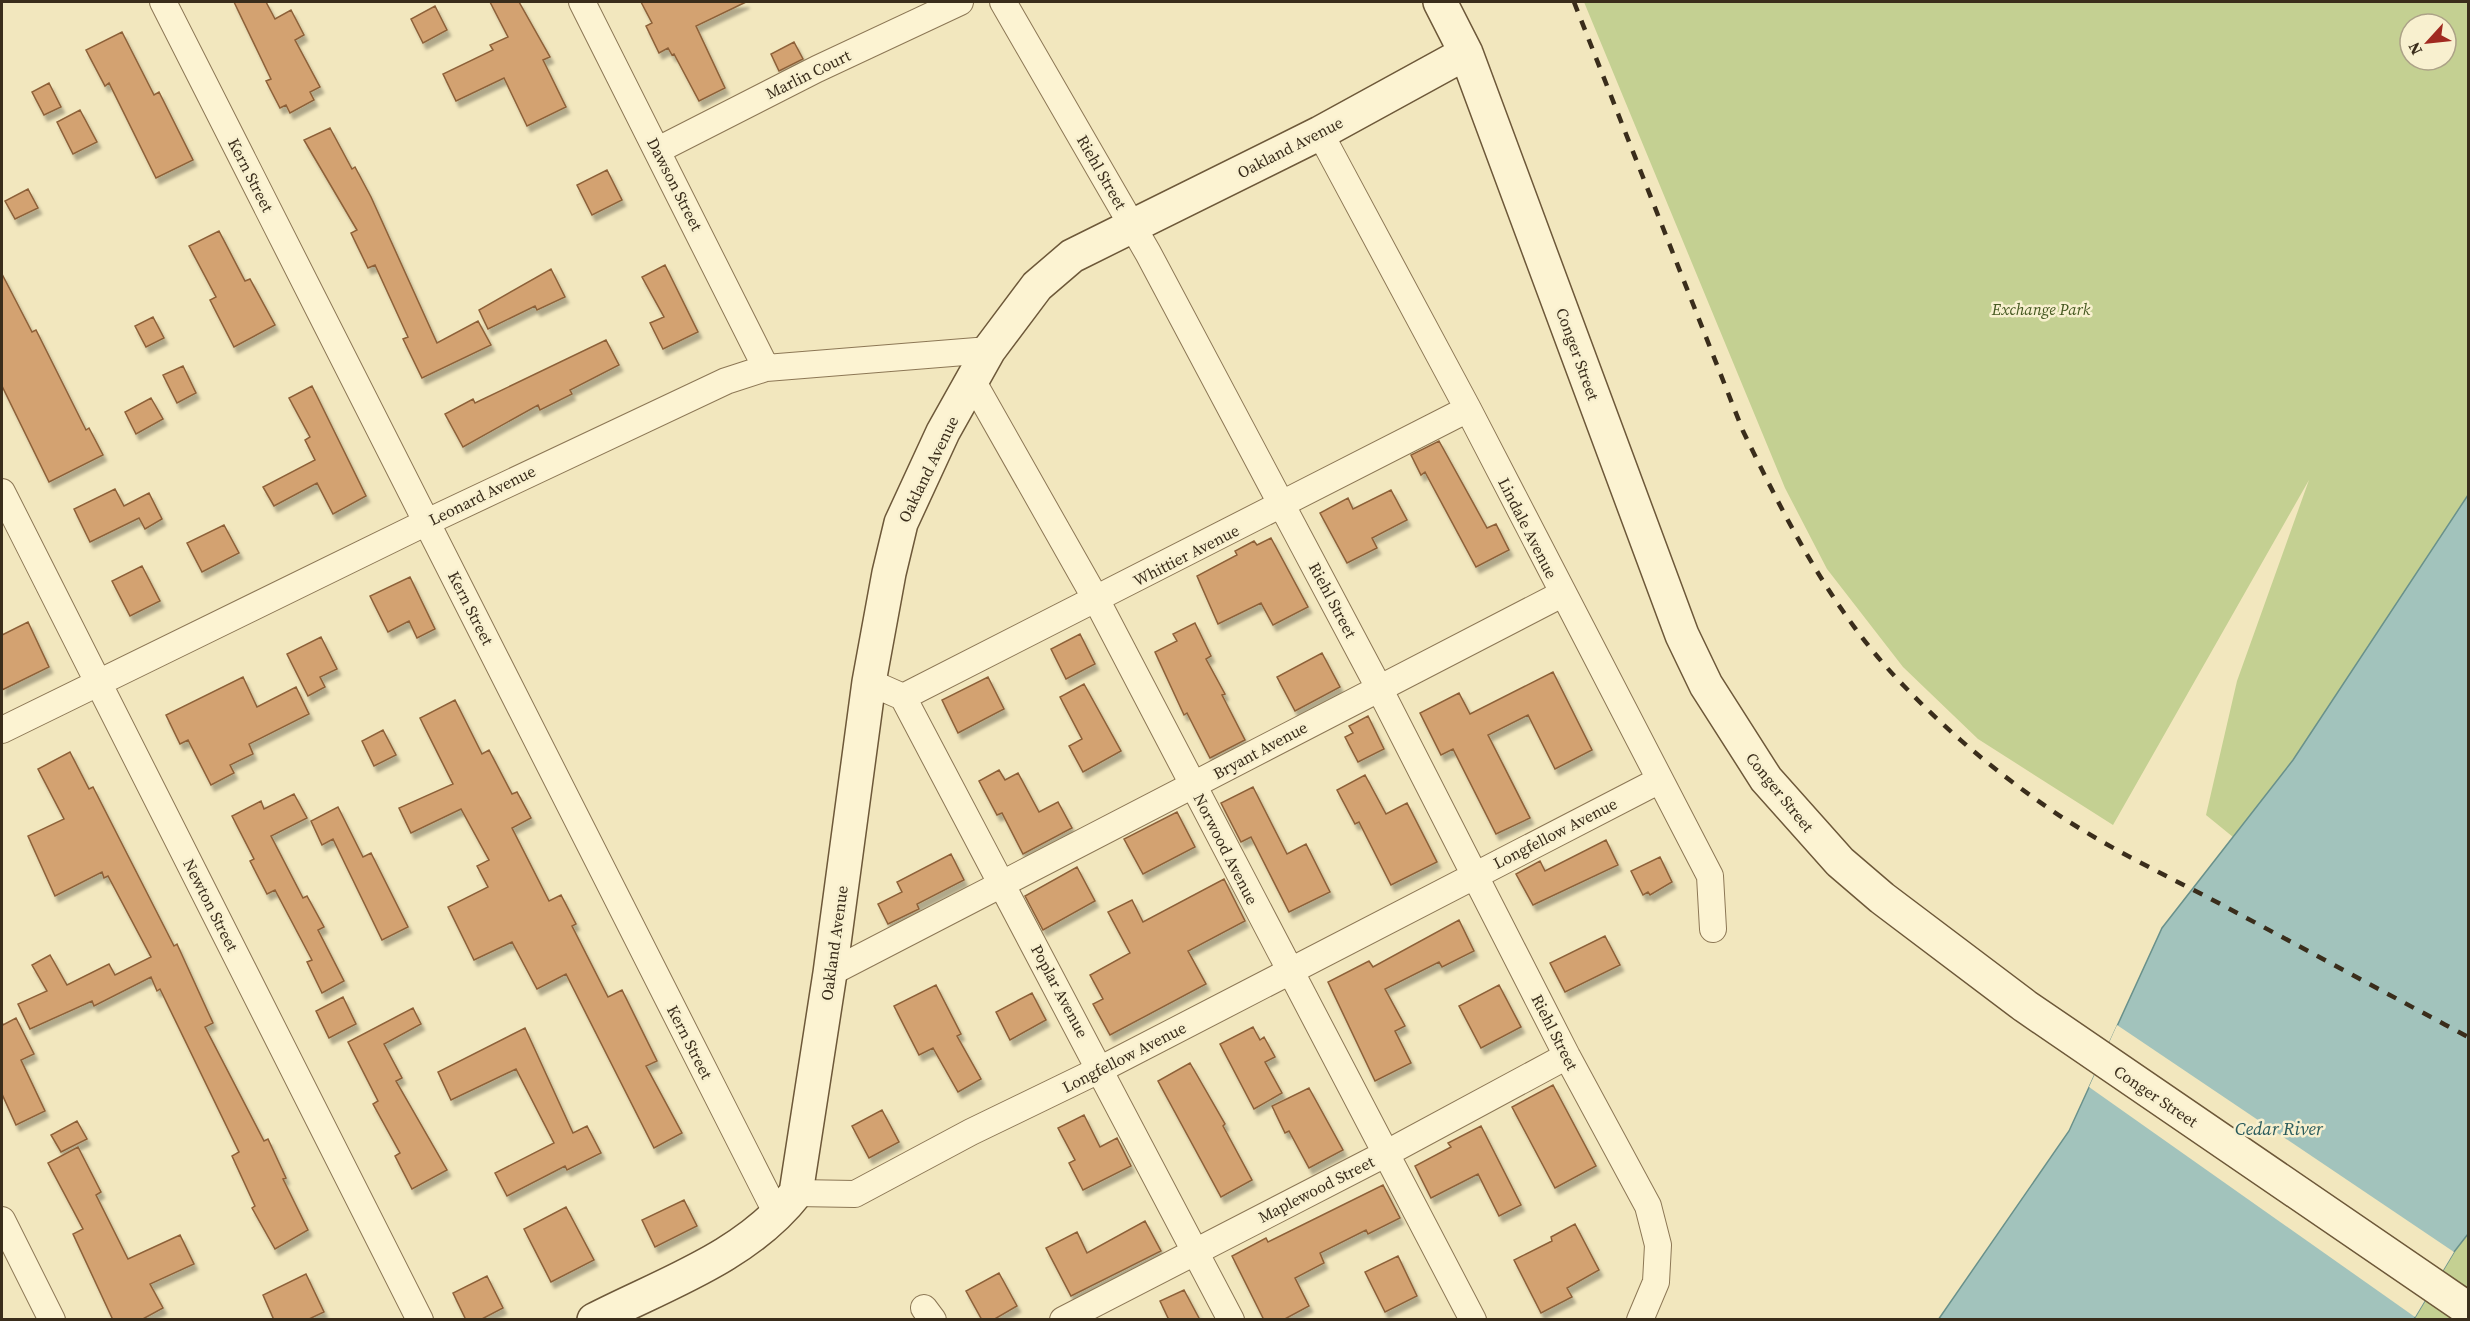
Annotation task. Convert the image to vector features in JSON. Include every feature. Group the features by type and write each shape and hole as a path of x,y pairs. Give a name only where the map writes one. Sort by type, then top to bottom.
{"main road":[{"name":"Conger Street","path":"1440,2 1466,53 1682,635 1717,704 1766,778 1802,822 1840,862 1882,898 2038,1015 2469,1309"},
{"name":"Oakland Avenue","path":"787,1204 830,974 869,682 901,523 943,432 973,382 988,350 1037,286 1072,255 1320,133 1466,53"},
{"path":"594,1320 741,1246 787,1204"}],"street":[{"name":"Kern Street","path":"163,2 427,522 787,1204"},
{"name":"Dawson Street","path":"582,2 766,368"},
{"name":"Marlin Court","path":"658,150 817,69 960,2"},
{"name":"Riehl Street","path":"1003,2 1133,226 1283,505 1567,1056 1648,1206 1658,1245 1656,1282 1640,1320"},
{"name":"Lindale Avenue","path":"1320,133 1467,409 1658,781 1710,876 1713,929"},
{"name":"Leonard Avenue","path":"2,730 686,398 766,368 988,350"},
{"name":"Norwood Avenue","path":"973,382 1097,600 1473,1320"},
{"name":"Whittier Avenue","path":"903,697 1097,600 1467,409"},
{"name":"Newton Street","path":"2,492 420,1320"},
{"name":"Bryant Avenue","path":"830,974 1562,594"},
{"path":"869,682 903,697"},
{"name":"Poplar Avenue","path":"903,697 1101,1069 1231,1320"},
{"name":"Longfellow Avenue","path":"787,1204 855,1194 971,1132 1101,1069 1658,781"},
{"name":"Maplewood Street","path":"1063,1320 1387,1153 1567,1056"},
{"path":"2,1220 52,1320"}],"green space":[{"name":"Exchange Park","path":"1584,2 2468,2 2468,495 2293,760 2233,837 2206,815 2237,681 2309,480 2113,825 1978,739 1903,667 1827,569 1785,488"},
{"path":"2468,1234 2468,1319 2414,1320 2454,1252"}],"water":[{"name":"Cedar River","path":"2468,495 2468,1234 2454,1252 2414,1319 1938,1320 2069,1131 2162,928 2293,760"}],"pier":[{"path":"2117,1025 2454,1252 2415,1317 2089,1087"}],"building":[{"path":"234,2 266,2 275,19 291,10 304,35 295,40 320,87 310,92 314,100 290,113 286,105 280,108 266,81 271,79"},
{"path":"490,2 519,2 550,57 543,60 566,107 527,126 504,78 456,101 443,74 493,50 490,45 508,37"},
{"path":"641,2 746,2 696,26 725,88 699,101 674,54 672,55 668,48 659,53 646,26 652,23"},
{"path":"435,6 447,30 423,43 411,19"},
{"path":"122,32 154,95 159,92 193,160 156,178 109,83 105,86 86,50"},
{"path":"794,42 803,59 779,71 771,54"},
{"path":"49,83 61,107 44,115 32,92"},
{"path":"80,110 97,142 73,154 57,122"},
{"path":"330,128 352,169 355,167 371,197 437,343 478,321 491,345 422,378 403,339 408,337 375,265 368,268 351,233 357,230 304,140"},
{"path":"607,170 622,200 592,215 577,185"},
{"path":"28,189 38,208 15,219 5,201"},
{"path":"219,231 245,281 250,279 275,325 234,347 210,300 216,297 189,246"},
{"path":"665,265 698,332 663,349 650,323 664,317 642,277"},
{"path":"551,269 565,297 537,310 535,306 488,329 479,310"},
{"path":"2,274 32,332 36,330 86,430 89,428 103,455 49,482 2,386"},
{"path":"153,317 164,338 146,347 135,326"},
{"path":"606,340 619,365 570,390 572,394 540,410 538,405 463,447 445,414 473,399 475,403"},
{"path":"183,366 196,393 177,403 163,375"},
{"path":"312,386 366,496 333,514 317,483 274,506 263,487 315,460 305,440 310,437 289,398"},
{"path":"151,398 163,419 136,434 125,412"},
{"path":"1439,441 1487,528 1496,524 1509,550 1476,567 1425,472 1421,475 1411,455"},
{"path":"115,489 124,506 149,493 162,519 145,529 139,518 90,542 74,509"},
{"path":"1391,490 1407,520 1372,538 1377,548 1347,563 1320,513 1348,498 1353,509"},
{"path":"224,525 239,553 202,572 187,543"},
{"path":"1271,538 1308,607 1273,625 1261,603 1218,624 1197,576 1237,555 1235,551 1254,541 1257,545"},
{"path":"142,566 160,601 130,616 112,581"},
{"path":"410,577 435,629 417,638 409,621 388,632 370,596"},
{"path":"28,622 49,667 2,690 2,635"},
{"path":"1195,623 1211,656 1206,659 1225,694 1222,695 1245,740 1210,758 1187,713 1184,715 1155,652 1177,641 1173,634"},
{"path":"1080,634 1095,664 1066,679 1051,649"},
{"path":"321,637 337,669 320,677 325,687 308,696 287,654"},
{"path":"1322,653 1340,687 1295,711 1277,677"},
{"path":"1553,672 1592,750 1555,769 1528,715 1488,735 1530,818 1496,834 1453,749 1441,755 1420,713 1459,693 1470,714"},
{"path":"243,677 257,707 296,687 309,714 249,744 253,754 230,765 234,773 211,785 188,740 180,744 166,715"},
{"path":"988,677 1004,709 958,733 942,700"},
{"path":"1084,684 1121,751 1083,772 1069,746 1082,739 1060,697"},
{"path":"455,700 482,754 489,750 512,794 517,792 531,818 512,828 549,901 561,895 576,924 572,926 608,997 622,990 657,1061 646,1066 682,1133 654,1148 566,974 537,989 512,942 474,960 448,907 488,887 477,866 489,860 461,809 411,833 399,808 453,784 420,718"},
{"path":"1368,716 1384,749 1358,762 1345,737 1353,733 1349,726"},
{"path":"383,730 396,755 374,766 362,741"},
{"path":"70,752 89,789 93,787 174,946 177,944 213,1023 205,1027 264,1141 268,1139 286,1178 283,1179 308,1230 275,1249 252,1208 255,1206 232,1156 239,1152 160,989 157,991 151,977 94,1006 92,1001 30,1029 18,1004 47,991 32,965 50,955 67,985 109,964 115,975 151,957 108,876 104,878 102,872 55,896 28,836 64,819 38,769"},
{"path":"999,770 1005,780 1018,773 1039,812 1058,802 1072,828 1023,854 1002,813 997,815 979,781"},
{"path":"1365,775 1386,814 1407,803 1437,862 1391,885 1359,822 1355,824 1337,790"},
{"path":"1253,787 1287,854 1306,844 1330,892 1289,912 1251,837 1241,842 1221,803"},
{"path":"294,794 307,818 271,836 303,898 307,896 324,927 318,930 344,981 322,993 307,962 312,960 275,890 267,894 250,861 254,859 232,816 261,801 264,809"},
{"path":"338,807 363,857 371,853 408,927 382,940 333,839 322,845 311,821"},
{"path":"1177,812 1195,847 1143,874 1124,839"},
{"path":"1606,840 1618,865 1533,905 1516,874 1540,861 1545,871"},
{"path":"951,854 964,880 917,904 919,909 888,924 878,904 902,892 897,882"},
{"path":"1660,857 1672,882 1650,895 1648,892 1643,895 1631,871"},
{"path":"1077,867 1095,901 1043,930 1025,896"},
{"path":"1224,879 1245,921 1188,951 1206,984 1110,1035 1093,1004 1103,999 1090,975 1130,953 1108,912 1132,900 1143,922"},
{"path":"1459,920 1474,951 1442,967 1439,962 1385,989 1405,1026 1395,1031 1411,1063 1375,1081 1328,982 1369,961 1373,967"},
{"path":"1605,936 1620,965 1565,992 1550,963"},
{"path":"936,985 961,1034 957,1036 981,1079 958,1092 933,1048 919,1055 894,1006"},
{"path":"1499,985 1521,1027 1481,1048 1459,1006"},
{"path":"1032,993 1046,1020 1010,1040 996,1012"},
{"path":"343,997 356,1024 329,1038 316,1011"},
{"path":"413,1008 421,1024 384,1044 402,1078 396,1081 447,1170 412,1189 395,1156 400,1153 373,1104 378,1101 348,1042"},
{"path":"16,1018 34,1054 21,1060 45,1111 16,1125 2,1094 2,1022 3,1025"},
{"path":"1253,1027 1260,1040 1264,1037 1275,1057 1265,1062 1282,1093 1254,1109 1220,1044"},
{"path":"525,1028 573,1133 587,1126 601,1153 567,1170 565,1166 507,1196 495,1173 554,1143 516,1069 451,1100 438,1072"},
{"path":"1190,1063 1225,1124 1223,1126 1252,1180 1221,1197 1158,1081"},
{"path":"1553,1085 1596,1166 1555,1188 1512,1107"},
{"path":"1309,1088 1343,1150 1309,1168 1289,1131 1285,1133 1272,1106"},
{"path":"882,1110 899,1142 869,1158 852,1126"},
{"path":"1084,1115 1100,1147 1117,1138 1131,1166 1083,1190 1069,1163 1075,1160 1058,1128"},
{"path":"77,1121 87,1139 61,1152 51,1135"},
{"path":"1481,1126 1521,1205 1499,1216 1478,1174 1431,1198 1415,1166 1451,1147 1448,1143"},
{"path":"78,1147 101,1192 96,1195 128,1259 180,1235 194,1264 150,1284 163,1308 141,1320 113,1320 73,1234 83,1229 48,1163"},
{"path":"1383,1185 1400,1218 1368,1234 1366,1230 1320,1253 1324,1263 1295,1278 1309,1306 1283,1320 1264,1320 1232,1256 1266,1238 1268,1242"},
{"path":"684,1200 697,1226 655,1247 642,1220"},
{"path":"566,1207 594,1260 551,1282 524,1229"},
{"path":"1145,1221 1161,1251 1071,1296 1046,1248 1077,1232 1087,1253"},
{"path":"1575,1224 1599,1270 1567,1288 1572,1297 1541,1313 1514,1260 1552,1241 1551,1237"},
{"path":"1398,1256 1417,1296 1385,1312 1365,1272"},
{"path":"999,1273 1017,1306 993,1320 982,1320 966,1291"},
{"path":"306,1274 324,1312 307,1320 274,1320 263,1295"},
{"path":"487,1276 503,1308 480,1320 466,1320 453,1293"},
{"path":"1184,1290 1200,1320 1169,1320 1160,1301"}],"railway":[{"path":"1574,2 1743,431 1813,565 1833,597 1879,658 1919,702 1985,761 2060,816 2131,857 2468,1037"}]}
